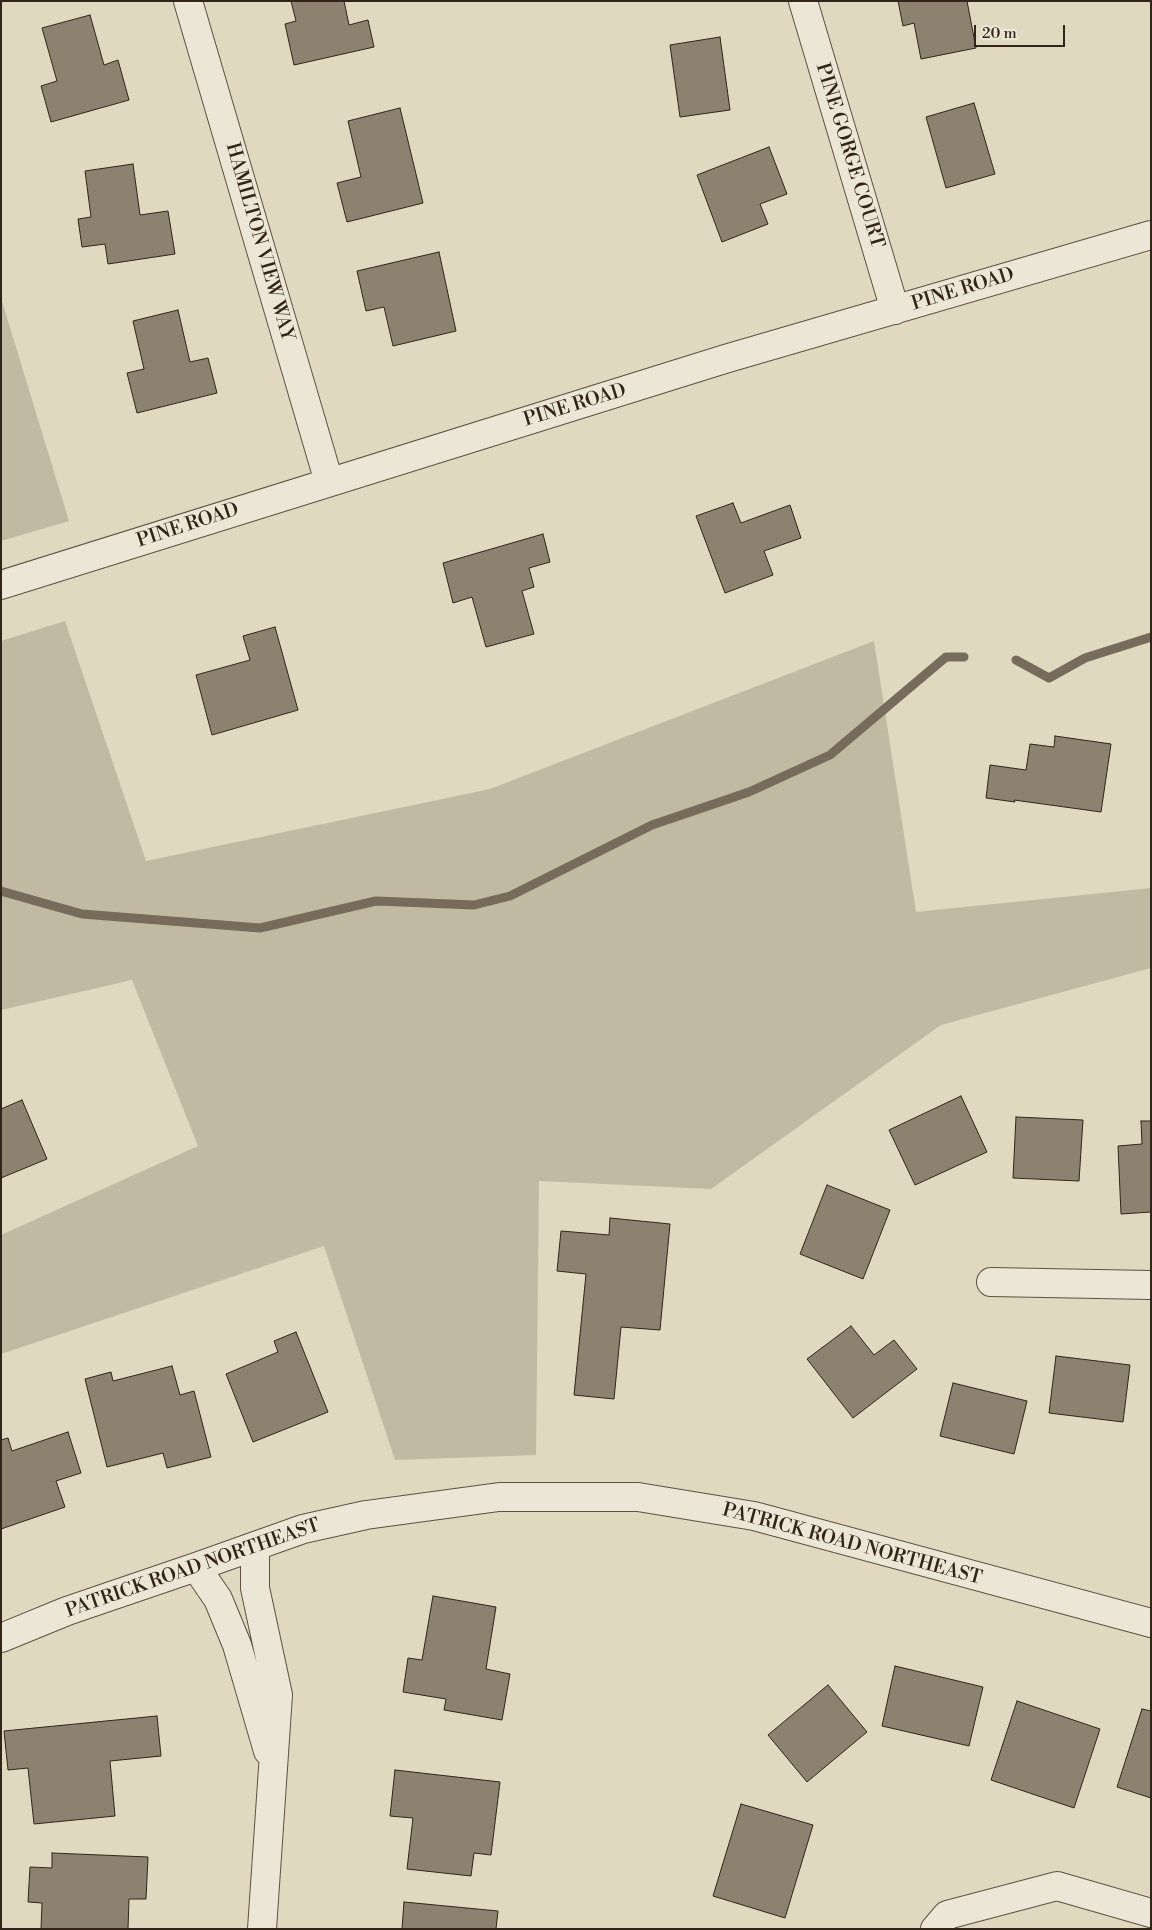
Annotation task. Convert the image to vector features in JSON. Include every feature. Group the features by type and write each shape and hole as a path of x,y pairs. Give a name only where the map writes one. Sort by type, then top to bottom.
{"street":[{"name":"HAMILTON VIEW WAY","path":"188,1 329,482"},
{"name":"PINE GORGE COURT","path":"803,1 896,310"},
{"name":"PINE ROAD","path":"1,585 725,359 1151,235"},
{"path":"991,1282 1151,1285"},
{"name":"PATRICK ROAD NORTHEAST","path":"1,1638 67,1610 304,1529 366,1515 499,1497 638,1497 754,1516 1151,1623"},
{"path":"255,1547 255,1588 278,1695 262,1929"},
{"path":"196,1567 218,1599 237,1644 273,1766"},
{"path":"935,1929 947,1915 1057,1886 1151,1913"}],"shaded area":[{"path":"1,298 69,521 1,541"},
{"path":"65,621 146,861 490,789 874,641 916,912 1151,888 1151,968 941,1025 711,1189 539,1181 536,1455 395,1460 324,1246 1,1354 1,1235 198,1146 132,980 1,1010 1,641"}],"building":[{"path":"291,1 344,1 349,25 368,20 374,47 294,65 285,24 296,21"},
{"path":"898,1 967,1 976,48 921,59 914,23 903,26"},
{"path":"90,15 104,65 118,60 129,100 51,122 41,86 57,81 42,28"},
{"path":"720,37 730,110 680,117 670,45"},
{"path":"974,103 995,174 946,188 926,117"},
{"path":"400,108 423,203 347,222 337,183 361,177 348,121"},
{"path":"769,147 787,194 760,204 768,224 722,242 697,175"},
{"path":"133,164 140,215 168,211 175,254 108,264 105,244 82,247 78,219 91,217 85,171"},
{"path":"439,252 456,331 393,346 384,307 366,311 357,271"},
{"path":"178,310 190,362 208,358 217,393 137,413 127,373 144,369 133,321"},
{"path":"733,503 741,523 790,505 801,538 764,551 773,575 725,593 696,516"},
{"path":"543,534 550,562 529,568 534,587 522,591 534,634 486,647 472,597 453,603 443,563"},
{"path":"275,627 298,710 212,735 196,675 250,660 243,636"},
{"path":"1055,736 1111,744 1101,812 986,798 990,765 1026,770 1030,744 1054,747"},
{"path":"961,1096 987,1152 915,1185 889,1130"},
{"path":"22,1100 47,1159 1,1178 1,1109"},
{"path":"1016,1117 1083,1120 1079,1181 1013,1178"},
{"path":"1141,1121 1151,1121 1151,1212 1121,1214 1118,1146 1142,1144"},
{"path":"827,1185 890,1210 863,1279 800,1254"},
{"path":"610,1218 670,1224 660,1330 621,1327 614,1399 574,1395 586,1274 557,1271 561,1231 609,1235"},
{"path":"851,1326 874,1355 894,1340 917,1369 853,1418 807,1359"},
{"path":"296,1332 328,1412 253,1442 226,1374 278,1352 274,1341"},
{"path":"1056,1356 1130,1365 1123,1422 1049,1413"},
{"path":"172,1366 180,1395 194,1391 211,1457 167,1468 163,1453 107,1467 85,1379 111,1372 113,1381"},
{"path":"953,1383 1027,1401 1014,1454 940,1436"},
{"path":"68,1432 81,1473 56,1481 65,1507 1,1529 1,1440 8,1438 12,1451"},
{"path":"433,1596 496,1607 486,1669 510,1674 502,1720 444,1710 446,1699 403,1692 408,1658 422,1660"},
{"path":"895,1666 983,1687 969,1746 882,1726"},
{"path":"828,1685 867,1732 807,1782 768,1735"},
{"path":"1017,1701 1100,1729 1074,1808 991,1780"},
{"path":"1142,1709 1151,1711 1151,1798 1117,1787"},
{"path":"157,1716 161,1756 110,1761 115,1816 34,1824 28,1768 8,1770 4,1731"},
{"path":"395,1770 500,1782 491,1855 474,1853 471,1876 407,1869 413,1818 390,1816"},
{"path":"741,1804 813,1825 785,1918 713,1896"},
{"path":"52,1853 148,1857 146,1899 129,1899 128,1929 41,1929 42,1903 28,1902 30,1867 52,1868"},
{"path":"404,1902 498,1911 496,1929 402,1929"}],"waterway":[{"path":"1016,660 1049,678 1085,658 1151,637"},
{"path":"1,891 82,914 260,928 376,901 474,905 510,896 652,825 749,792 830,755 946,657 964,657"}]}
